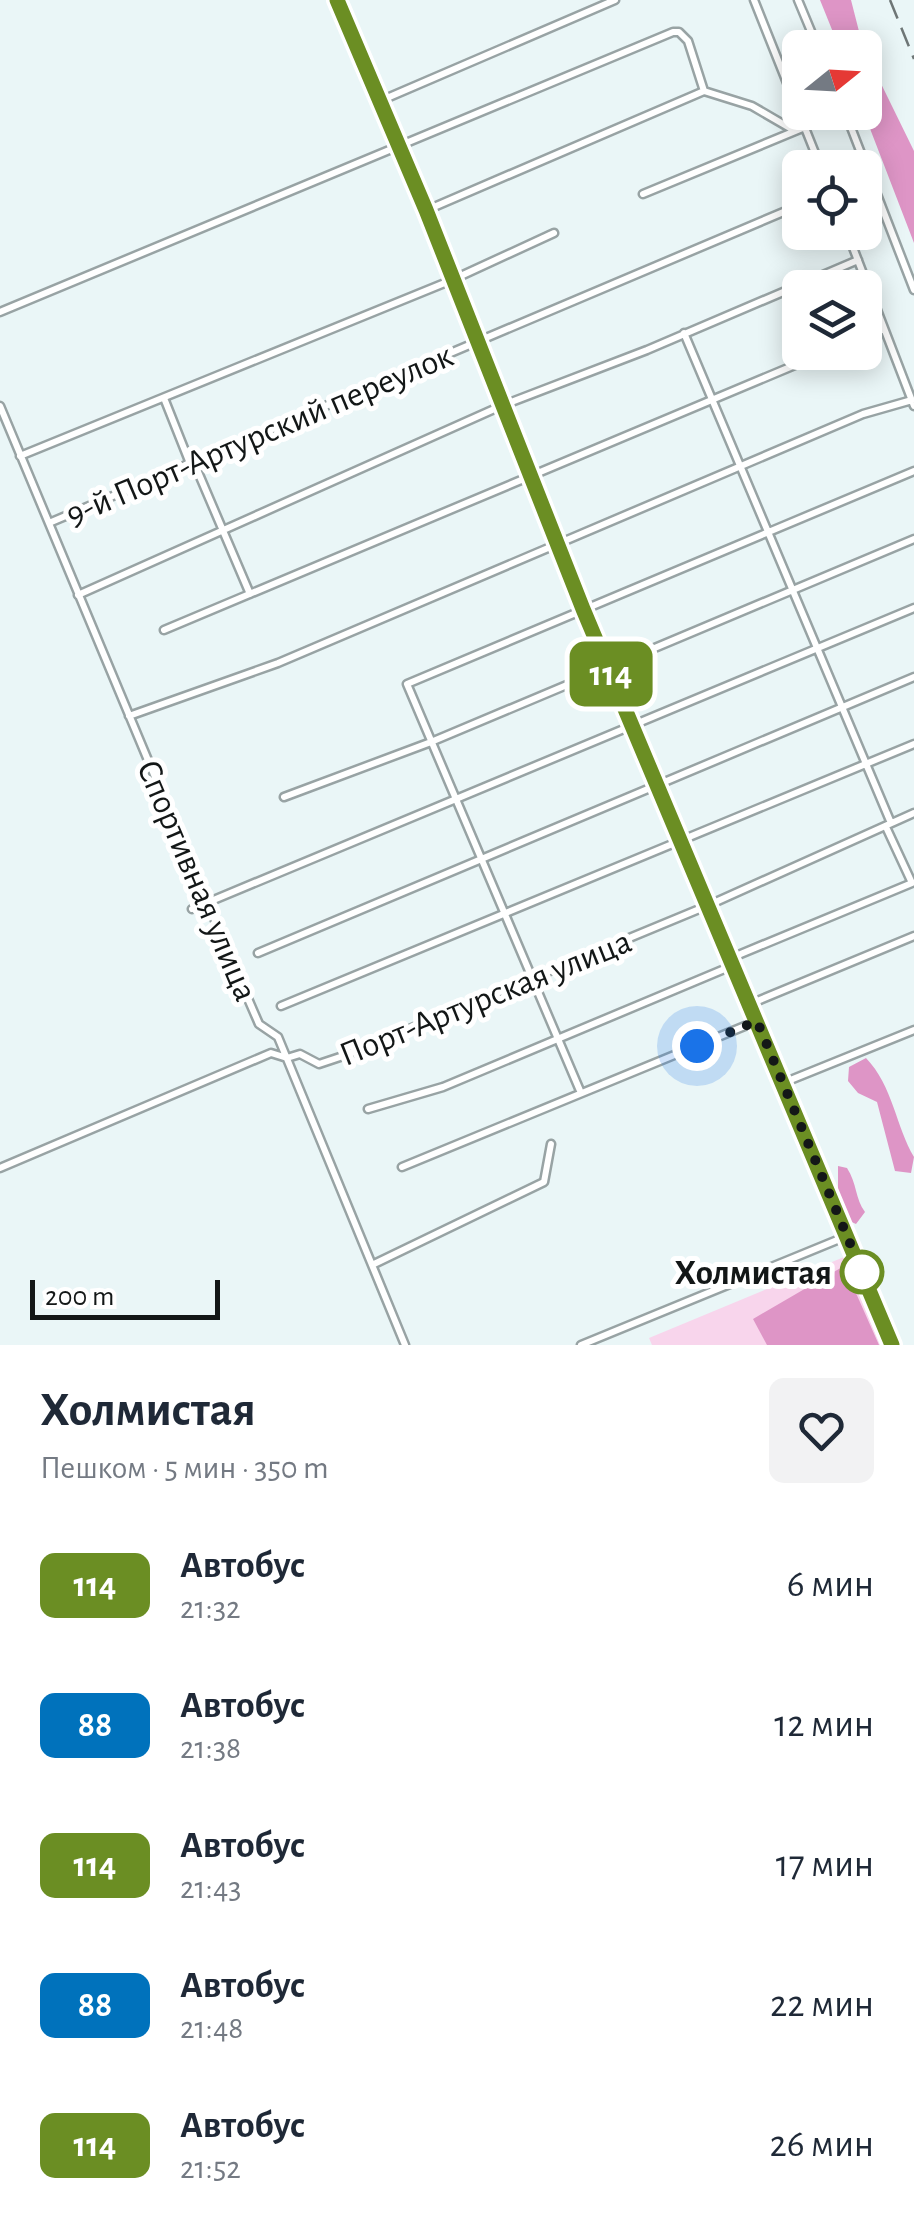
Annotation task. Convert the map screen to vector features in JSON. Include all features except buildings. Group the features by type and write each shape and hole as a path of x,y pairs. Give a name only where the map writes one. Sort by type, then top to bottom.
{"street":[{"path":"337,0 426,210 583,609 892,1345"},
{"path":"380,101 615,0"},
{"path":"754,0 782,70"},
{"path":"798,0 810,30"},
{"path":"0,312 673,32 679,32 688,42 704,91"},
{"path":"426,210 704,91 752,106 794,131"},
{"path":"852,130 914,290"},
{"path":"642,194 794,131"},
{"name":"9-й Порт-Артурский переулок","path":"48,523 193,466 782,213"},
{"path":"20,456 452,280 554,232"},
{"path":"129,716 278,663 556,541 863,414 913,403 854,250"},
{"path":"78,594 501,406 858,260"},
{"path":"368,1109 443,1087 912,883 842,706 684,333"},
{"path":"164,630 782,370"},
{"path":"164,398 250,594"},
{"name":"Спортивная улица","path":"0,406 259,1024 272,1030 287,1058 405,1345"},
{"path":"581,1093 407,684 914,471"},
{"path":"284,797 431,742 792,587 914,539"},
{"path":"192,909 914,608"},
{"path":"258,952 914,676"},
{"path":"281,1006 914,744"},
{"name":"Порт-Артурская улица","path":"0,1168 271,1054 287,1058 300,1054 318,1064 349,1054 709,905 914,814"},
{"path":"750,1004 914,936"},
{"path":"402,1167 757,1021"},
{"path":"783,1083 914,1030"},
{"path":"372,1265 544,1182 551,1144"},
{"path":"581,1345 847,1236"}],"shaded area":[{"path":"820,0 851,0 859,30 832,30"},
{"path":"882,86 914,151 914,243 882,160 882,150 878,150 871,130 882,130"},
{"path":"866,1058 882,1081 914,1157 911,1173 895,1171 877,1102 858,1093 848,1081 849,1067"},
{"path":"838,1166 847,1168 865,1212 856,1224 847,1220 846,1209 838,1204"},
{"path":"844,1257 880,1345 652,1345 649,1338"},
{"path":"844,1266 879,1345 767,1345 753,1319"}],"railway":[{"path":"890,0 914,59"}],"bus line":[{"name":"114","path":"337,0 426,210 583,609 892,1345"}],"place":[{"name":"Холмистая","path":"862,1272"}],"route":[{"path":"697,1046 757,1021 862,1272"}]}
